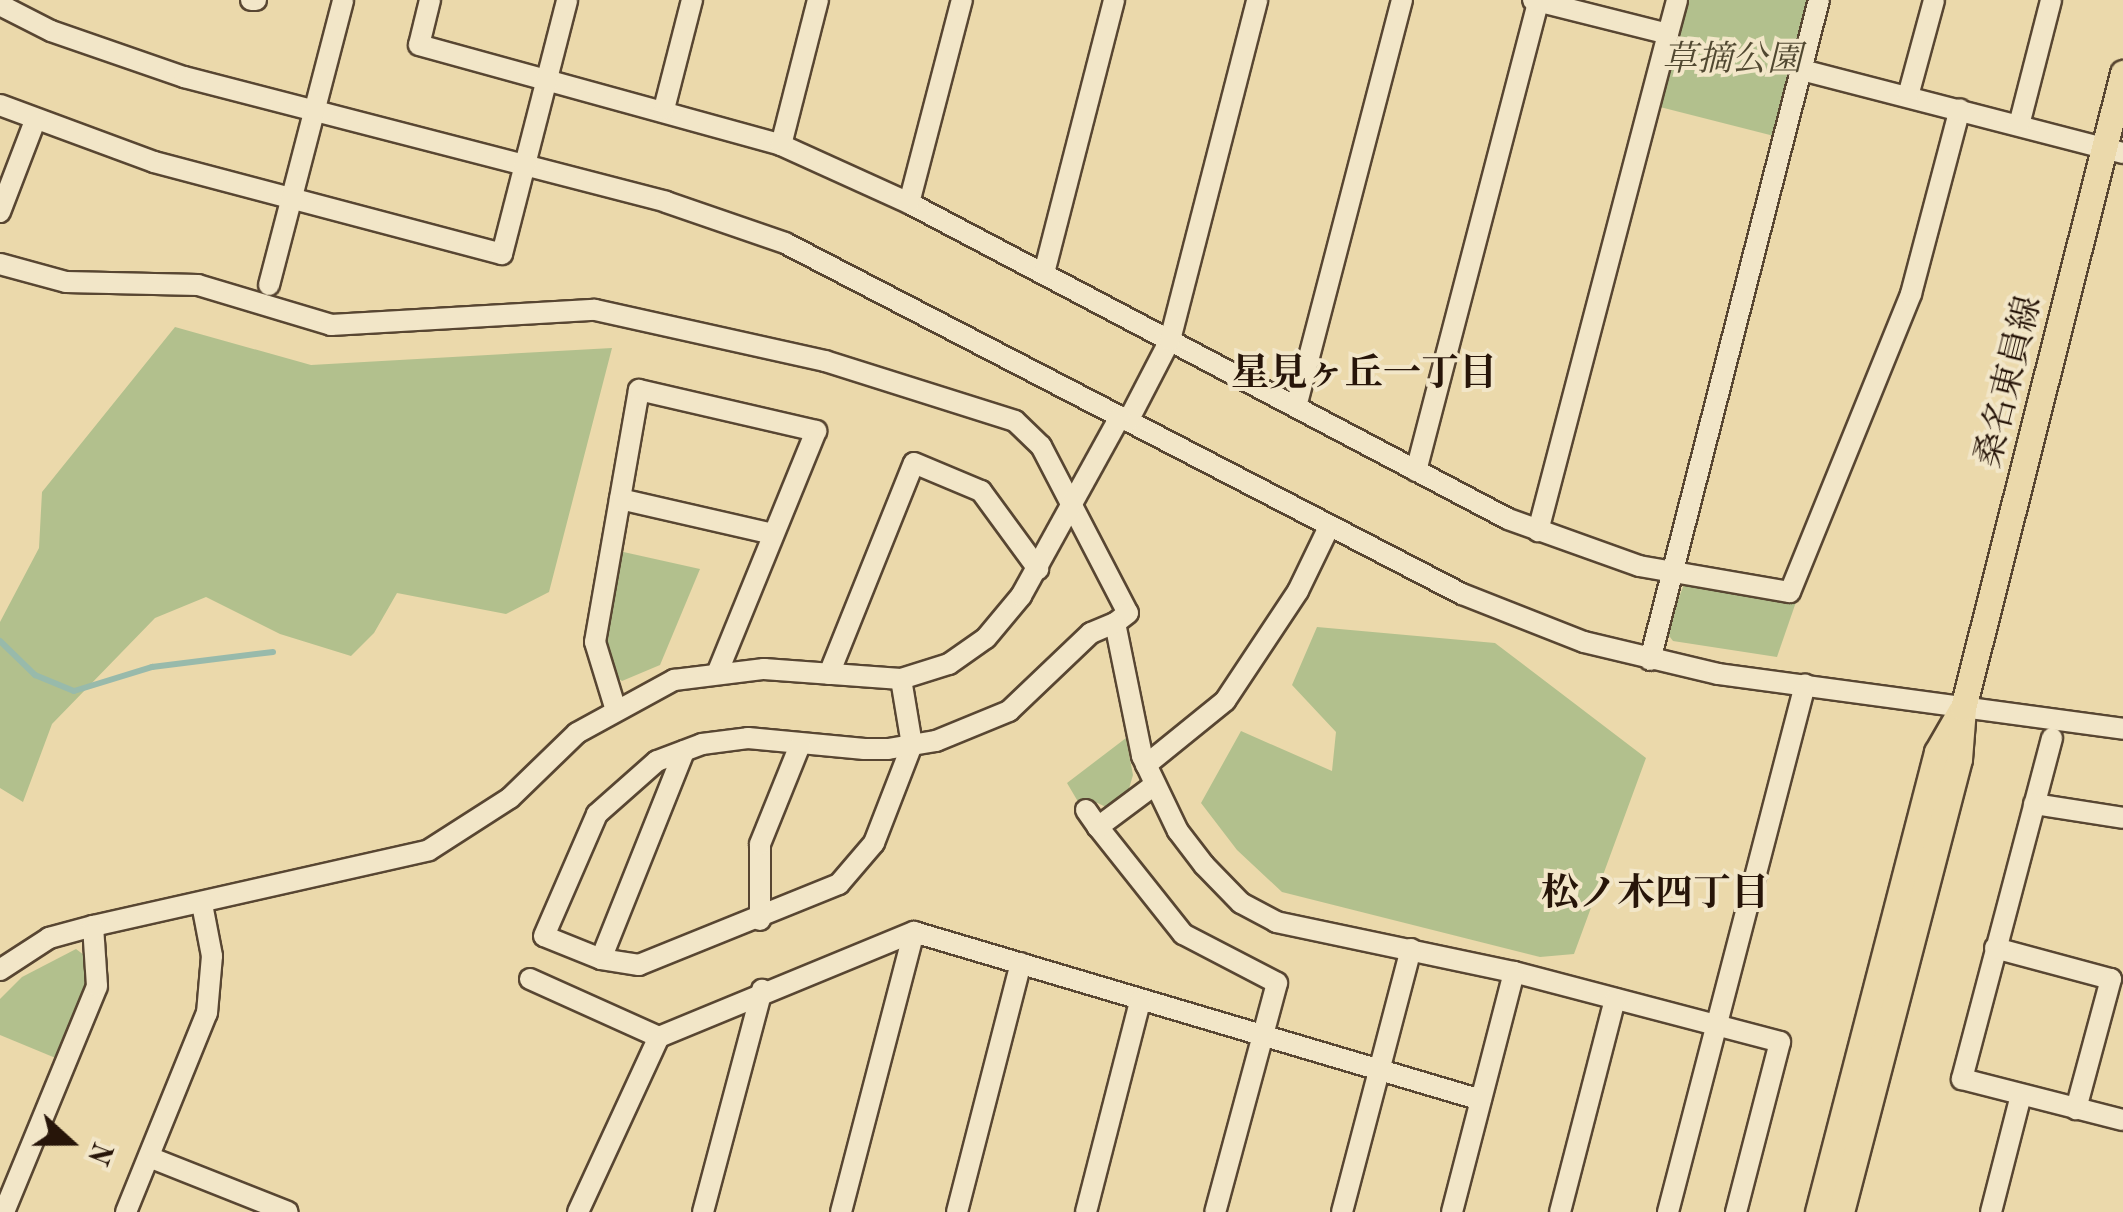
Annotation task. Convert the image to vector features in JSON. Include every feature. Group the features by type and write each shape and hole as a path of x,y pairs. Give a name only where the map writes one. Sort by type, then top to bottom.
{"main road":[{"name":"桑名東員線","path":"1842,1212 1959,759 1963,708 2113,150 2123,72"},
{"name":"桑名東員線","path":"1818,1212 1937,752 1963,708"}],"street":[{"path":"269,284 343,0"},
{"path":"430,0 418,46 664,109 781,145 910,203 1538,531 1672,574 1790,592 1911,294 1960,109"},
{"path":"0,105 34,121 154,162 502,254 567,0"},
{"path":"664,109 692,0"},
{"path":"781,145 818,0"},
{"path":"910,203 962,0"},
{"path":"1044,274 1114,0"},
{"path":"0,970 49,938 428,850 483,820 576,733 615,708 674,680 717,673 901,679 968,653 1006,618 1170,340 1258,0"},
{"path":"1296,407 1402,0"},
{"path":"1416,470 1537,0 1668,34"},
{"path":"1538,531 1677,0"},
{"path":"1650,660 1820,0"},
{"path":"1908,96 1934,0"},
{"path":"2019,125 2051,0"},
{"path":"0,5 134,62 723,218 785,243 1329,527 1524,621 1650,660 2123,729"},
{"path":"1802,70 2113,150"},
{"path":"0,212 34,121"},
{"path":"0,264 66,282 198,285 332,325 595,310 825,361 1015,421 1041,446 1069,508 1128,612 1115,623 1091,633 1008,711 912,745 800,745 748,738 684,751 628,781 597,814 544,936 601,959 639,965 821,894 858,865 912,745 901,679"},
{"path":"615,708 594,642 639,390 816,431 717,673"},
{"path":"828,674 914,463 981,492 1038,568"},
{"path":"620,499 773,534"},
{"path":"1146,765 1225,701 1298,592 1329,527"},
{"path":"1115,623 1153,786 1204,865 1260,916 1514,972 1780,1042 1736,1212"},
{"path":"1668,1212 1805,685"},
{"path":"2052,738 1962,1078 2123,1120"},
{"path":"760,920 760,844 800,745"},
{"path":"601,959 684,751"},
{"path":"1153,786 1092,818 1183,934 1277,983 1214,1212"},
{"path":"2034,804 2123,818"},
{"path":"126,1212 211,994 212,956 202,904"},
{"path":"4,1212 7,1184 97,986 92,926"},
{"path":"841,1212 914,932"},
{"path":"578,1212 659,1037 762,990 914,932 1378,1075 1481,1100"},
{"path":"1995,948 2110,979 2076,1109"},
{"path":"1342,1212 1411,949"},
{"path":"957,1212 1022,964"},
{"path":"1452,1212 1514,972"},
{"path":"530,979 659,1037"},
{"path":"703,1212 762,990"},
{"path":"1560,1212 1615,999"},
{"path":"1086,1212 1140,1001"},
{"path":"1991,1212 2020,1094"},
{"path":"149,1157 250,1206 288,1212"}],"green space":[{"name":"草摘公園","path":"1687,0 1810,0 1774,136 1660,107"},
{"path":"175,327 311,365 612,348 549,592 506,614 397,593 374,633 351,656 280,634 206,597 155,618 52,724 23,802 0,788 0,622 39,548 42,492"},
{"path":"619,551 700,569 660,665 622,681 608,671 600,642"},
{"path":"1684,584 1796,602 1777,657 1673,641 1666,632"},
{"path":"1317,627 1495,643 1646,758 1574,954 1540,957 1282,892 1237,850 1201,803 1241,731 1332,771 1336,732 1292,685"},
{"path":"1126,738 1133,775 1128,792 1108,808 1087,798 1080,805 1067,783"},
{"path":"76,949 88,958 90,976 58,1059 0,1035 0,999 22,977"}],"waterway":[{"path":"0,641 35,675 74,691 152,667 273,652"}],"district":[{"name":"星見ヶ丘一丁目","path":"1364,376"},
{"name":"松ノ木四丁目","path":"1655,896"}]}
